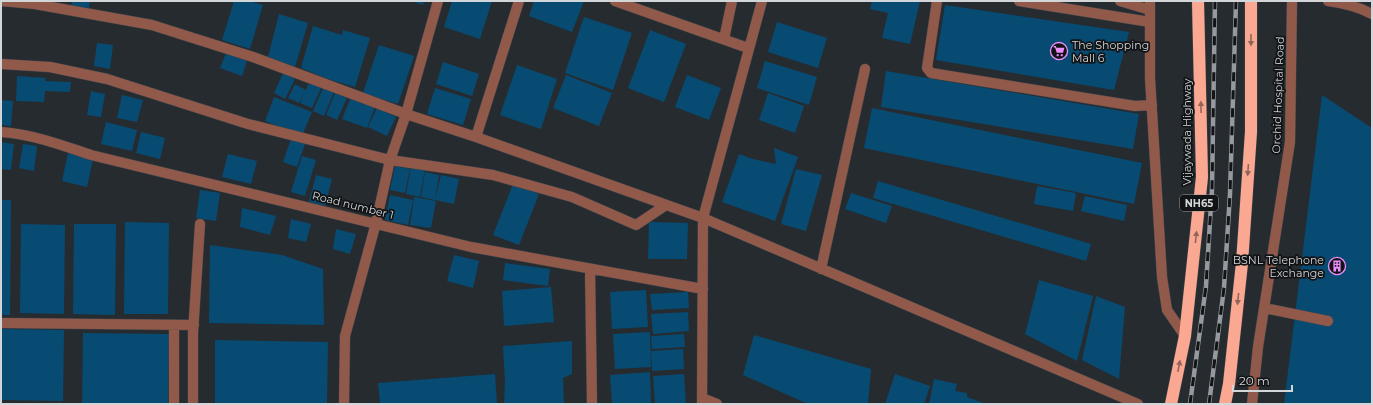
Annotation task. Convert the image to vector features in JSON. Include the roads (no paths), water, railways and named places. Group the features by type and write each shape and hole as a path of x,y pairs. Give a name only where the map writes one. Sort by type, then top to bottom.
{"highway":[{"name":"Vijaywada Highway","path":"1171,404 1185,336 1202,177 1198,1"},
{"path":"1225,404 1229,384 1242,263 1251,132 1251,1"}],"street":[{"path":"1,1 35,4 152,25 253,56 406,114 476,137 703,218 1138,404"},
{"path":"344,404 345,336 376,223 390,160 406,114 438,1"},
{"path":"476,137 519,1"},
{"path":"615,1 748,48"},
{"path":"724,39 732,1"},
{"path":"717,404 702,401 703,218 762,1"},
{"path":"937,1 927,68 931,73 1127,105 1152,105"},
{"path":"1019,1 1150,22"},
{"path":"1120,1 1150,6 1150,78 1162,277 1167,310 1185,336"},
{"name":"Orchid Hospital Road","path":"1252,404 1258,347 1290,142 1292,1"},
{"path":"1328,1 1357,6 1372,14"},
{"path":"1,64 50,67 107,79 248,124 390,160 493,175 572,197 636,225 666,205"},
{"path":"821,268 865,69"},
{"name":"Road number 1","path":"1,132 44,139 91,155 471,247 703,289"},
{"path":"193,404 194,325 200,224"},
{"path":"590,269 592,404"},
{"path":"1264,308 1328,321"},
{"path":"1,323 174,326 194,325"},
{"path":"174,326 174,404"}],"railway":[{"path":"1190,404 1206,286 1212,189 1215,1"},
{"path":"1209,404 1224,288 1230,194 1236,1"}],"place":[{"name":"The Shopping Mall 6","path":"1059,51"},
{"name":"BSNL Telephone Exchange","path":"1337,266"}]}
